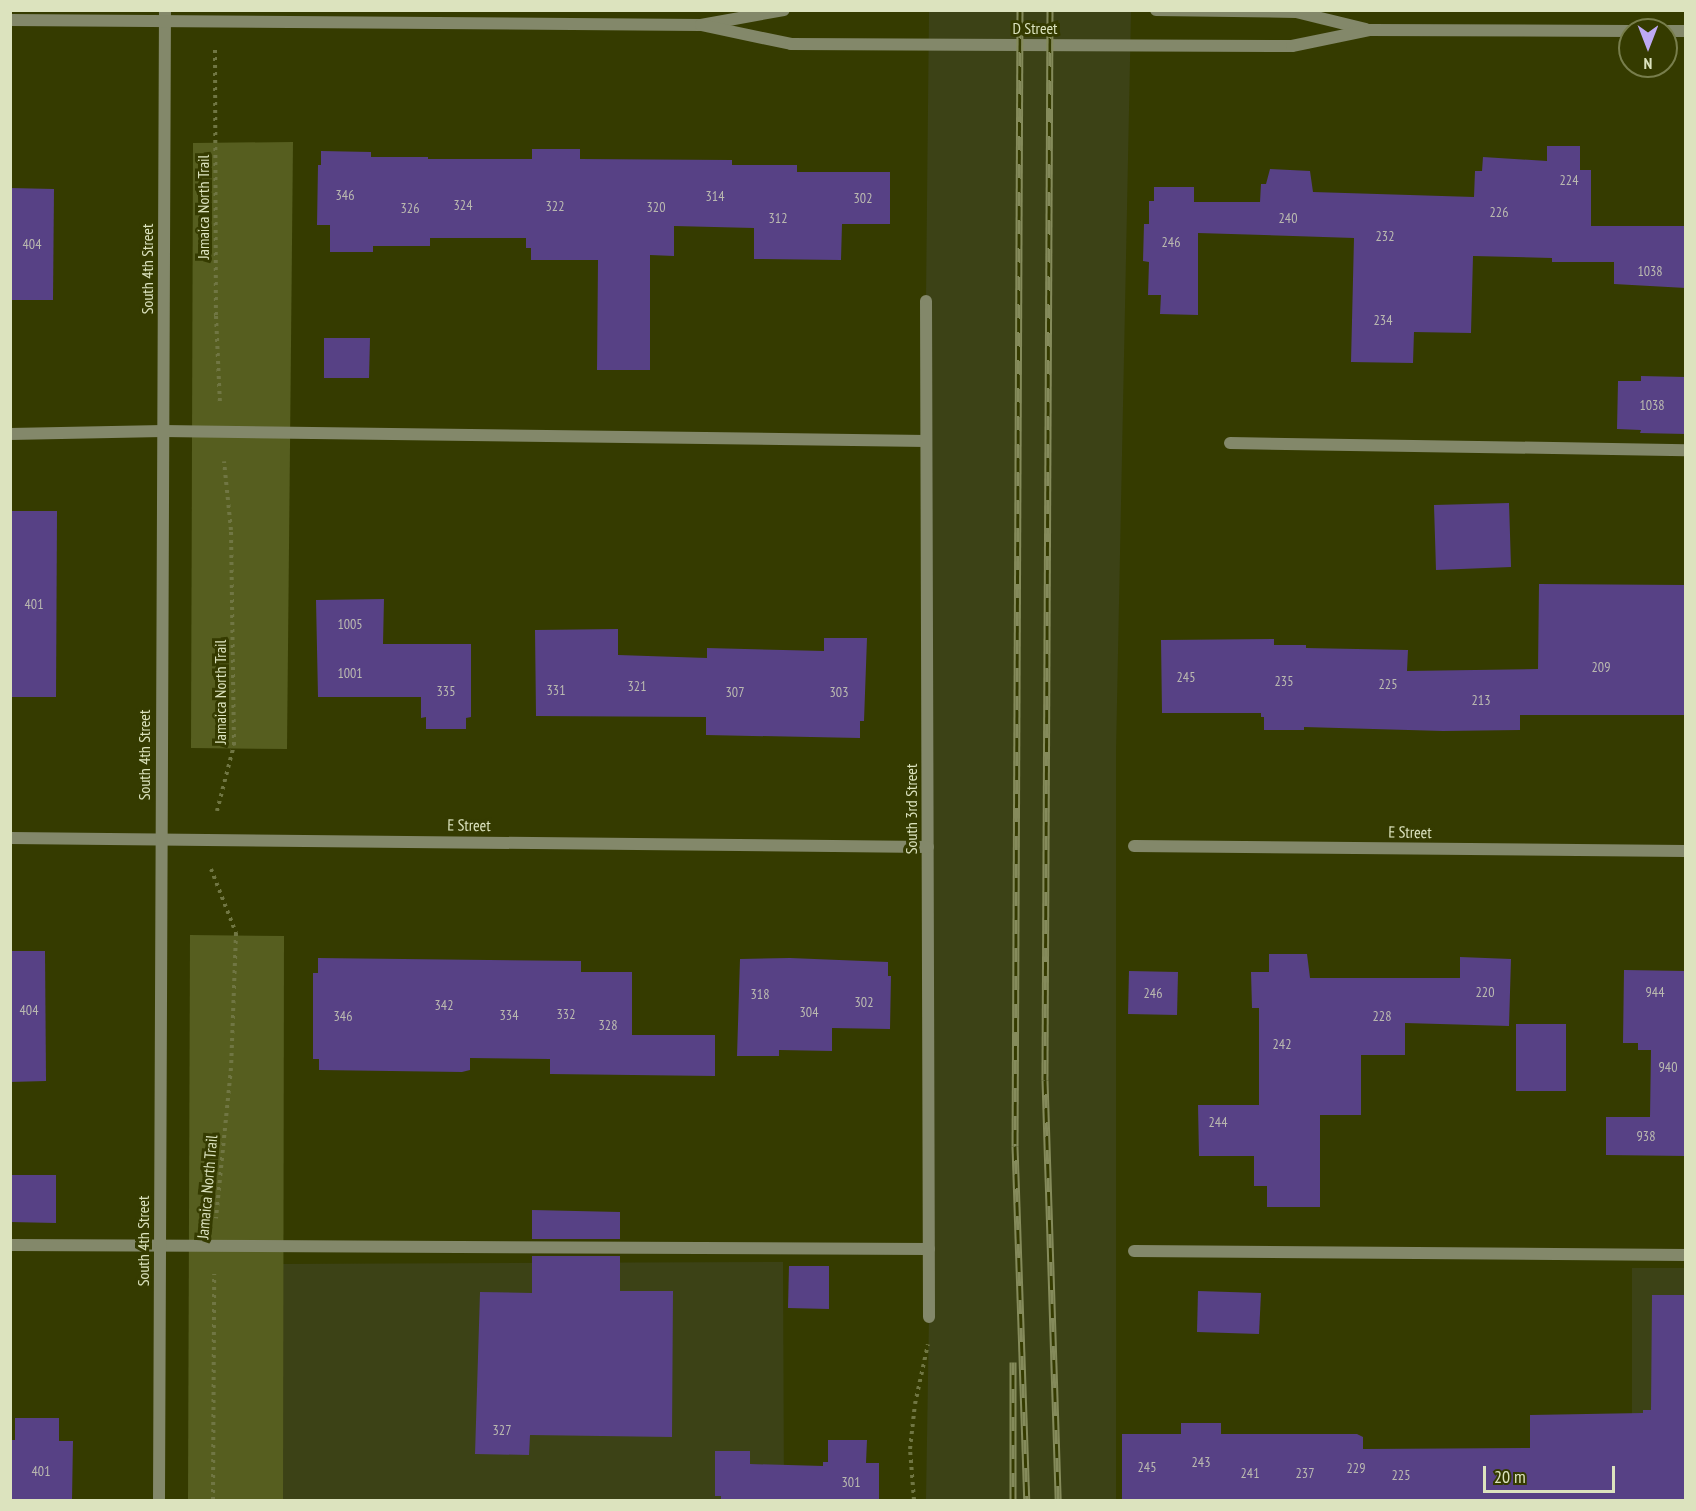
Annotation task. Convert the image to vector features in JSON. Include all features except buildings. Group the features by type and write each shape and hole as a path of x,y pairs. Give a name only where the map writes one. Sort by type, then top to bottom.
{"street":[{"name":"D Street","path":"701,25 784,10"},
{"name":"D Street","path":"1156,10 1296,12 1370,30"},
{"name":"D Street","path":"10,20 165,15 215,20 701,25 803,44 1292,46 1370,30 1618,31"},
{"name":"South 4th Street","path":"159,1500 165,15"},
{"name":"South 3rd Street","path":"926,301 929,1317"},
{"path":"10,434 163,431 926,441"},
{"path":"1230,443 1686,450"},
{"name":"E Street","path":"10,838 928,847"},
{"name":"E Street","path":"1134,846 1686,851"},
{"path":"10,1245 929,1249"},
{"path":"1134,1251 1686,1255"}],"path":[{"name":"Jamaica North Trail","path":"213,1500 214,1245 231,1068 236,933 211,871 211,839 234,745 231,530 221,432 216,316 215,20"},
{"path":"914,1500 910,1449 915,1404 929,1334 929,1317"}],"shaded area":[{"path":"929,11 1131,11 1116,751 1116,1500 926,1500 929,1317 926,301"},
{"path":"293,142 287,749 191,748 193,143"},
{"path":"190,935 284,936 283,1500 188,1500"},
{"path":"783,1262 784,1500 283,1500 283,1264"},
{"path":"1632,1268 1685,1268 1685,1500 1632,1500"}],"railway":[{"path":"1020,10 1015,1146 1027,1500"},
{"path":"1050,10 1045,1080 1058,1500"},
{"path":"1013,1362 1013,1500"}]}
